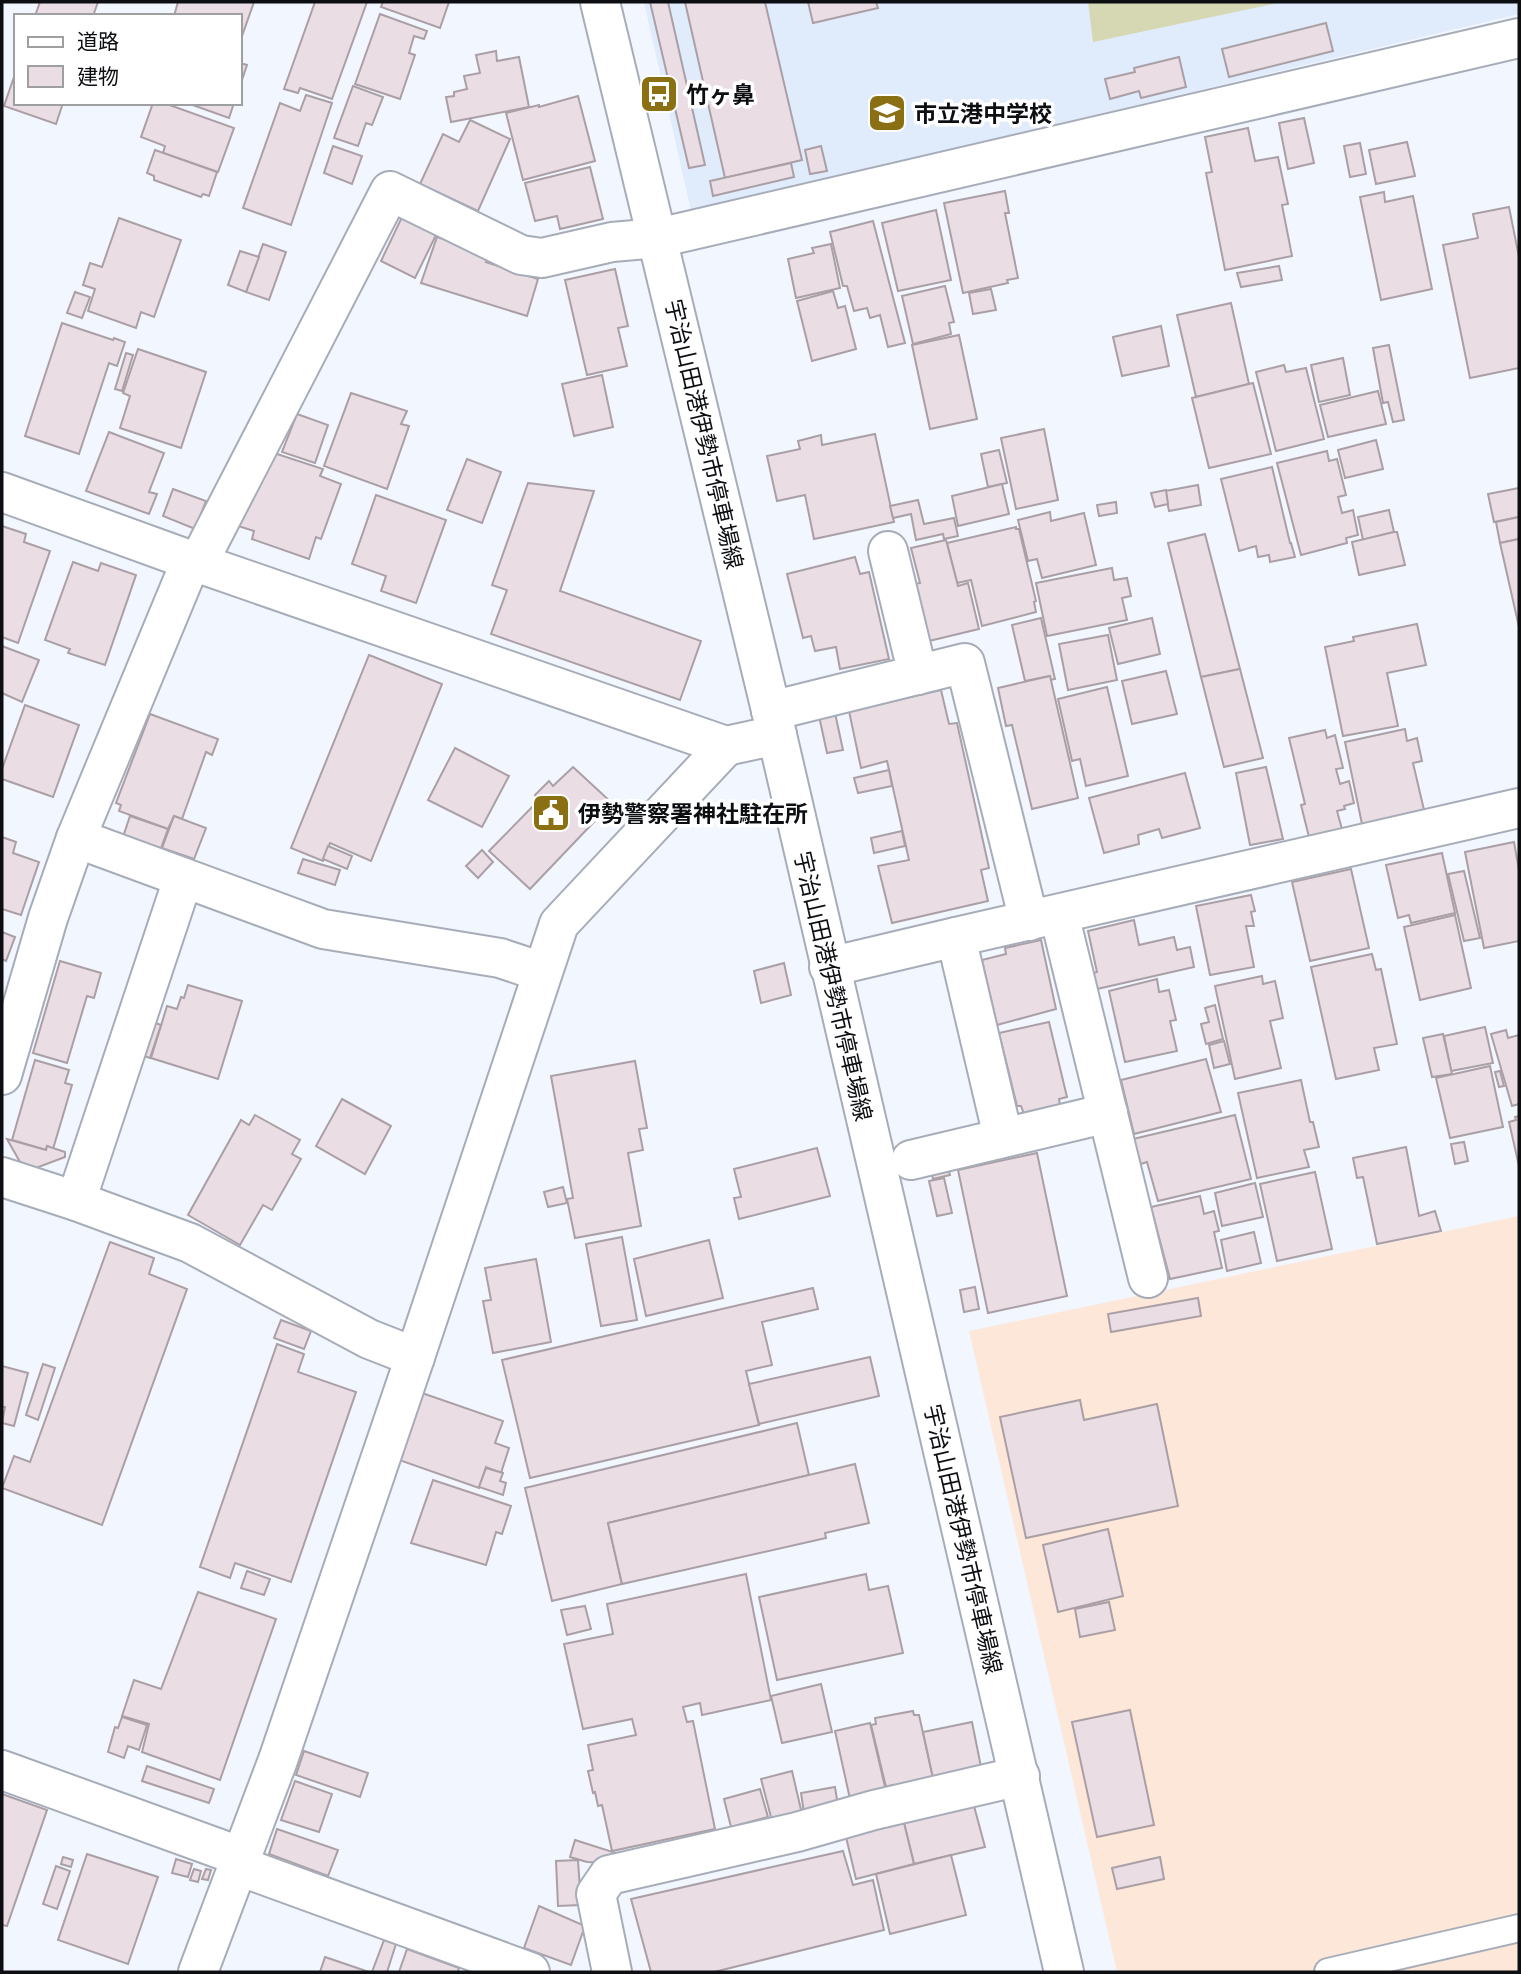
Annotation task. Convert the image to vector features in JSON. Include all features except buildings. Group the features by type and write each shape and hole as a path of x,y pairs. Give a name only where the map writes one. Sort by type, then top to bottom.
{"street":[{"name":"宇治山田港伊勢市停車場線","path":"600,2 774,723 1064,1972"},
{"path":"5,1054 76,838 195,562 390,191 521,254 542,258 612,242 658,238 1519,38"},
{"path":"2,492 195,562 726,746"},
{"path":"888,551 918,675"},
{"path":"198,1972 278,1760 559,924 726,746 774,723 918,675 965,663 1108,1113 1147,1278"},
{"path":"829,967 1519,808"},
{"path":"76,838 323,929 500,958 542,972"},
{"path":"76,1201 183,878"},
{"path":"956,937 1003,1137"},
{"path":"911,1160 1108,1113"},
{"path":"2,1177 190,1243 369,1339 415,1357"},
{"path":"2,1770 530,1972"},
{"path":"612,1972 596,1894 609,1875 797,1832 874,1810 1020,1776"}],"lane":[{"path":"1328,1972 1519,1928"}],"shaded area":[{"name":"市立港中学校","path":"644,2 1519,2 1519,14 691,211"},
{"path":"1519,1216 1519,1972 1117,1972 969,1331"}],"green space":[{"path":"1088,2 1283,2 1093,42"}],"place":[{"name":"竹ヶ鼻","path":"659,94"},
{"name":"市立港中学校","path":"887,113"},
{"name":"伊勢警察署神社駐在所","path":"551,813"}]}
